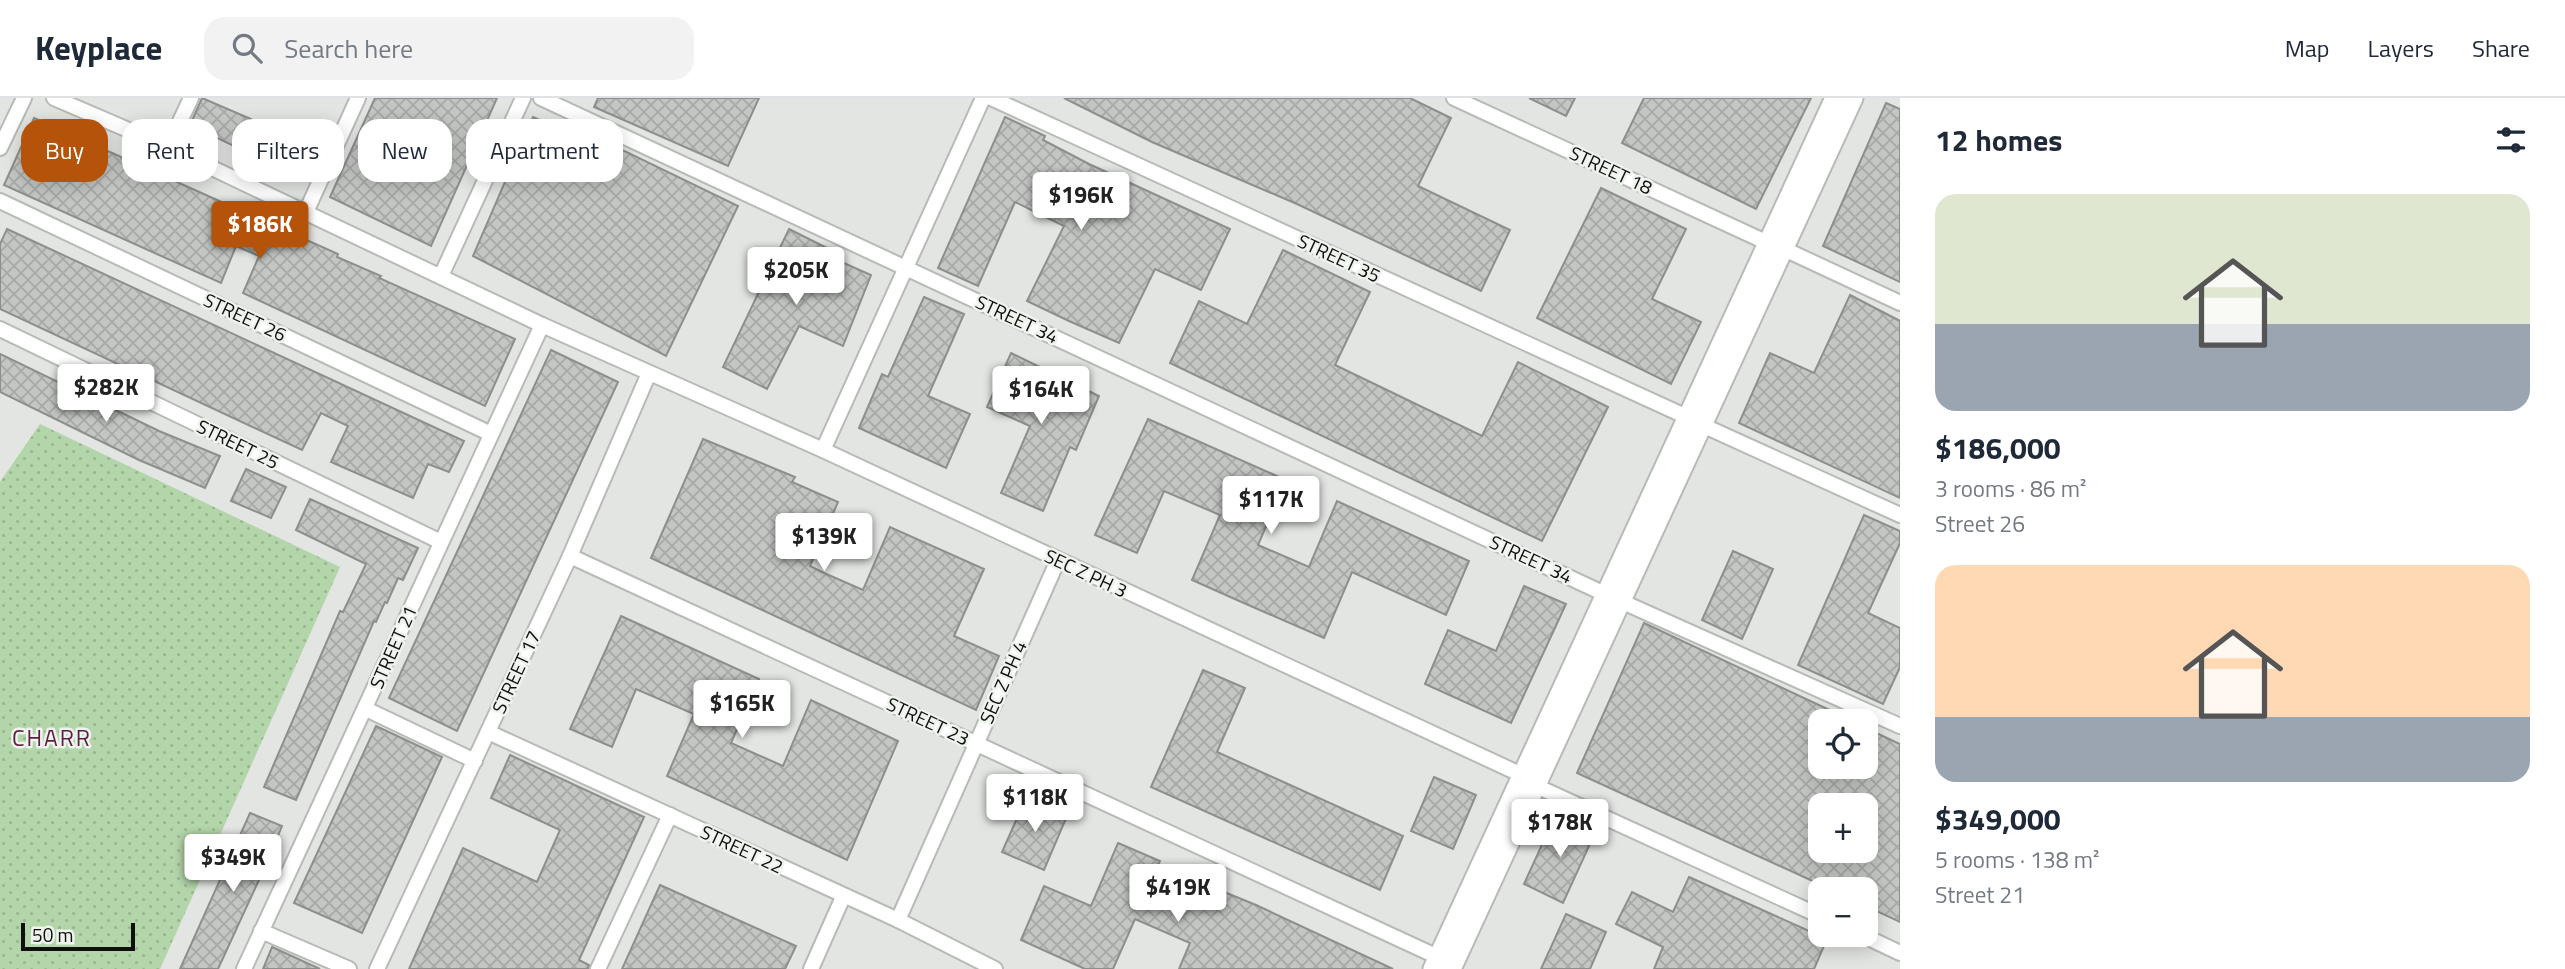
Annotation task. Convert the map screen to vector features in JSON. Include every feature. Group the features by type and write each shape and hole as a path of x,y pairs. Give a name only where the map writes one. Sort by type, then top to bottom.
{"main road":[{"path":"1776,246 1835,98"},
{"path":"1448,966 1529,781 1776,246 1853,98"}],"street":[{"name":"SEC Z PH 3","path":"54,98 122,127"},
{"path":"182,119 191,98"},
{"path":"305,214 358,98"},
{"path":"441,276 523,98"},
{"name":"STREET 34","path":"541,98 1614,598 1900,726"},
{"path":"822,450 983,98"},
{"name":"STREET 35","path":"991,98 1695,421"},
{"name":"STREET 18","path":"1454,98 1900,303"},
{"path":"0,148 21,99"},
{"name":"SEC Z PH 3","path":"218,171 541,325 1058,559 1808,910"},
{"name":"STREET 26","path":"0,201 489,433"},
{"name":"STREET 21","path":"244,969 366,709 439,541 541,325"},
{"name":"STREET 25","path":"0,329 439,541"},
{"name":"STREET 17","path":"377,969 570,556 649,373"},
{"path":"1695,421 1900,515"},
{"name":"STREET 23","path":"570,556 976,743 1448,966"},
{"name":"SEC Z PH 4","path":"898,920 1058,559"},
{"path":"366,709 475,761"},
{"name":"STREET 22","path":"488,732 898,920 995,969"},
{"path":"598,969 670,815"},
{"path":"811,969 843,897"},
{"path":"261,931 349,969"},
{"path":"1878,943 1900,953"}],"green space":[{"path":"40,424 340,567 160,969 0,969 0,482"}],"building":[{"path":"202,98 251,119 232,119 232,145 218,138 218,119 193,119"},
{"path":"375,98 497,98 488,119 466,119 466,168 431,246 330,197 337,182 344,182 344,166 358,135 358,182 452,182 452,119 365,119"},
{"path":"598,98 759,98 728,166 594,107"},
{"path":"1064,98 1410,98 1451,118 1418,186 1510,230 1481,291 1297,204 1152,142"},
{"path":"1529,98 1575,98 1566,116"},
{"path":"1644,98 1811,98 1756,209 1622,143"},
{"path":"1886,103 1900,109 1900,282 1823,246"},
{"path":"1005,117 1045,136 1043,140 1089,164 1230,229 1201,290 1155,269 1119,343 1069,321 1027,301 1064,226 1015,202 978,286 938,268"},
{"path":"21,147 21,182 108,182 108,151 122,157 122,182 177,182 338,254 337,257 381,276 379,278 515,339 485,406 243,293 259,256 236,246 221,283 4,185"},
{"path":"623,150 738,206 666,356 473,256 505,182 623,182"},
{"path":"1601,188 1686,229 1652,299 1701,322 1671,384 1537,318"},
{"path":"7,229 464,441 449,472 428,464 413,498 331,462 348,426 321,413 302,450 0,309 0,244"},
{"path":"789,229 831,250 828,256 871,275 843,346 799,326 767,389 723,367"},
{"path":"1283,250 1370,292 1335,365 1482,436 1518,362 1608,407 1542,541 1170,363 1199,301 1247,324"},
{"path":"1850,295 1900,321 1900,498 1739,423 1770,353 1814,373"},
{"path":"924,297 964,314 928,396 970,414 946,468 859,428 882,374 888,377"},
{"path":"551,350 618,382 457,731 389,698"},
{"path":"1011,353 1099,396 1076,450 1070,447 1043,511 1001,493 1030,426 987,407"},
{"path":"0,354 159,431 220,456 205,488 139,460 0,392"},
{"path":"1148,419 1286,480 1258,545 1309,567 1337,501 1469,561 1446,615 1352,572 1324,638 1237,600 1192,580 1220,515 1164,491 1137,553 1095,535"},
{"path":"703,439 795,477 792,482 838,502 810,566 824,573 863,590 890,527 984,569 954,636 999,656 976,710 651,558"},
{"path":"246,469 286,487 271,518 231,501"},
{"path":"310,499 418,548 403,580 398,578 387,603 385,602 376,622 374,621 296,800 264,787 340,611 343,612 366,564 296,530"},
{"path":"1864,515 1900,531 1900,543 1868,613 1900,628 1900,667 1883,704 1798,665"},
{"path":"1733,551 1773,569 1742,639 1702,620"},
{"path":"1524,586 1566,604 1511,723 1425,684 1448,630 1496,651"},
{"path":"621,616 759,679 731,743 783,766 811,700 898,741 847,860 667,776 694,714 636,689 612,747 570,729"},
{"path":"1644,623 1827,709 1808,709 1808,779 1878,779 1878,734 1900,744 1900,922 1878,912 1878,877 1808,879 1577,773"},
{"path":"1203,670 1245,688 1217,752 1403,836 1380,890 1151,787"},
{"path":"376,726 442,757 362,933 294,903"},
{"path":"510,755 644,817 579,960 589,965 588,969 409,969 463,848 537,882 560,830 491,798"},
{"path":"1434,777 1476,795 1453,849 1411,831"},
{"path":"1026,798 1067,816 1044,870 1002,852"},
{"path":"250,813 282,826 264,869 218,969 180,969"},
{"path":"1556,814 1595,833 1563,903 1524,884"},
{"path":"1118,843 1160,861 1158,865 1256,905 1393,969 1179,969 1190,943 1135,919 1113,969 1085,969 1021,940 1044,886 1091,906"},
{"path":"1689,877 1808,930 1808,947 1824,947 1814,969 1654,969 1663,947 1616,924 1632,892 1673,912"},
{"path":"660,885 796,946 785,969 622,969"},
{"path":"1566,914 1606,932 1590,969 1541,969"},
{"path":"272,947 320,969 263,969"}],"district":[{"name":"CHARR","path":"52,738"}]}
